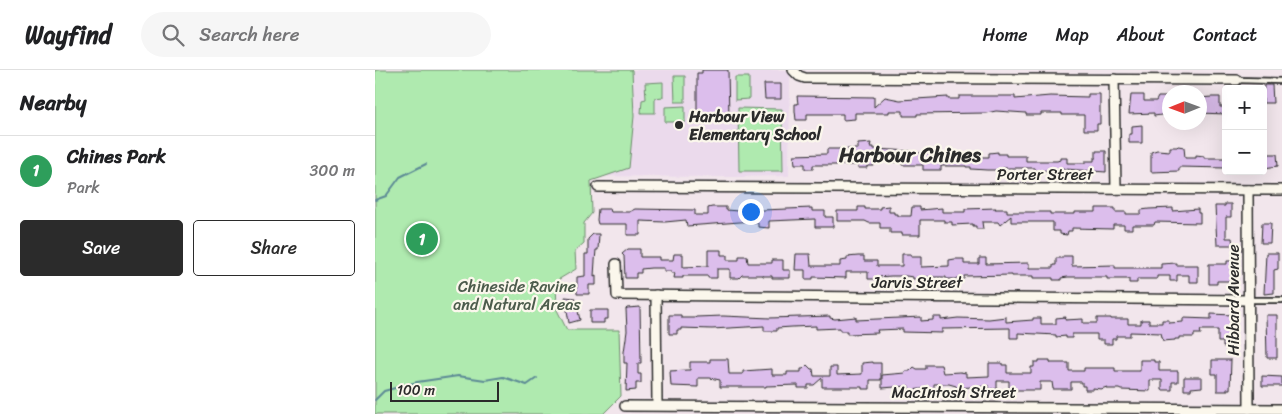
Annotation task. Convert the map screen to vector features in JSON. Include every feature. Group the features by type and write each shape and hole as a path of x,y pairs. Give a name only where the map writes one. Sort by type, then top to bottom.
{"street":[{"path":"793,70 799,76 805,78 1237,80"},
{"path":"1114,79 1115,189"},
{"name":"Porter Street","path":"598,187 1282,190"},
{"name":"Hibbard Avenue","path":"1248,190 1249,409"},
{"name":"Jarvis Street","path":"616,264 617,295 1248,300"},
{"path":"656,295 657,405"},
{"name":"MacIntosh Street","path":"625,406 1282,410"}],"lane":[{"path":"1237,80 1282,81"},
{"path":"1248,300 1282,300"}],"shaded area":[{"name":"Harbour View Elementary School","path":"566,70 785,70 790,75 789,176 572,176"}],"green space":[{"name":"Chineside Ravine and Natural Areas","path":"375,70 632,70 634,116 629,168 591,181 592,213 584,223 584,243 575,251 576,269 556,281 557,310 567,330 619,330 621,396 603,414 375,414"},
{"path":"674,76 685,76 685,102 675,102"},
{"path":"735,77 749,77 749,99 735,100"},
{"path":"663,82 663,97 655,98 655,113 641,113 642,100 646,99 645,83"},
{"path":"685,106 685,122 665,122 665,107"},
{"path":"738,108 782,109 783,171 739,171"}],"building":[{"path":"702,70 728,70 729,118 697,118 697,73 702,73"},
{"path":"764,84 781,84 781,99 765,99"},
{"path":"1267,85 1272,85 1273,103 1267,103"},
{"path":"1088,94 1100,94 1100,124 1097,124 1097,130 1084,130 1084,115 1062,115 1062,113 1026,115 1026,113 996,111 903,116 903,111 889,111 889,113 855,113 855,119 843,120 843,114 807,114 807,120 796,120 795,111 795,104 798,104 797,96 874,97 874,107 885,97 900,100 948,97 948,99 959,99 959,96 1015,96 1015,99 1050,96 1088,97"},
{"path":"1131,95 1144,95 1144,101 1156,101 1158,97 1162,97 1162,115 1154,116 1154,113 1129,114"},
{"path":"1207,97 1220,97 1222,114 1207,113"},
{"path":"1142,125 1142,143 1129,143 1129,134 1132,134 1132,126"},
{"path":"871,143 870,147 874,147 874,149 912,151 912,153 959,154 959,157 989,157 989,153 998,152 998,154 1006,154 1006,156 1026,156 1026,161 1057,161 1060,158 1067,158 1067,163 1094,161 1096,151 1106,151 1106,172 1065,169 1035,171 1035,168 987,170 971,169 971,167 966,166 941,166 941,170 923,170 923,165 902,165 902,162 887,162 887,160 874,161 874,166 867,166 867,168 858,168 858,165 813,165 813,169 805,169 805,164 795,164 794,155 827,154 827,149 858,149 858,144"},
{"path":"1170,147 1184,147 1185,158 1196,158 1196,155 1204,156 1204,158 1222,158 1222,168 1179,167 1179,171 1151,172 1151,152 1157,150 1170,151"},
{"path":"1267,154 1277,154 1278,166 1267,168"},
{"path":"1225,204 1231,204 1231,217 1226,217 1226,238 1232,238 1233,245 1217,245 1215,206 1225,206"},
{"path":"889,206 889,212 894,212 898,216 911,216 912,207 920,207 920,210 942,208 942,212 965,212 965,209 996,208 1007,209 1007,212 1050,212 1050,214 1096,212 1096,208 1115,208 1115,212 1126,212 1126,214 1141,214 1141,210 1149,209 1173,208 1173,211 1198,209 1200,223 1155,222 1154,225 1132,225 1132,229 1124,229 1124,225 1113,225 1113,229 1072,228 1072,231 1068,231 1067,235 1060,234 1060,231 1053,231 1053,222 1011,222 1011,216 1000,225 998,222 982,222 983,229 976,229 976,226 973,226 973,224 952,225 952,222 944,222 944,220 920,220 920,235 902,235 902,233 890,233 890,228 880,228 880,223 837,221 837,211 858,211 858,207 880,209 880,207"},
{"path":"726,207 726,210 738,211 812,208 812,211 825,211 825,217 833,217 833,227 815,227 815,219 769,221 769,228 758,227 758,223 753,223 753,221 687,226 686,220 665,222 640,221 640,235 627,235 627,224 598,224 597,220 598,209 610,209 611,212 629,212 635,209 695,210 695,215 708,215 708,208"},
{"path":"1262,223 1271,223 1270,243 1261,243"},
{"path":"593,234 599,234 594,276 596,275 596,285 589,285 589,294 577,294 577,277 585,276 585,254 588,254 588,239"},
{"path":"628,249 640,249 640,257 659,257 659,260 673,260 674,254 683,254 683,267 708,266 708,250 721,250 721,255 727,255 727,260 739,260 739,256 747,256 748,263 772,263 772,260 783,260 783,270 790,270 790,278 742,275 739,278 730,278 730,269 717,269 717,278 683,276 683,278 674,278 675,273 671,273 671,271 664,271 664,268 651,268 641,269 641,273 636,273 636,278 625,278 624,256 622,254"},
{"path":"1266,253 1278,253 1278,269 1274,270 1274,293 1264,294"},
{"path":"796,254 810,254 811,266 840,266 840,261 847,260 847,257 864,256 864,261 877,261 877,266 902,266 902,254 911,254 911,257 921,257 921,267 949,266 949,260 955,259 964,259 964,264 979,264 979,258 986,258 986,264 1029,263 1029,268 1053,268 1053,265 1056,265 1056,258 1063,258 1063,256 1072,256 1072,266 1115,265 1115,268 1161,268 1161,264 1176,263 1176,265 1198,265 1198,282 1189,282 1189,275 1177,275 1177,281 1170,281 1170,276 1157,276 1157,279 1137,279 1137,283 1129,283 1129,279 1107,279 1107,277 1068,277 1061,278 1061,280 1053,280 1053,278 1012,275 964,276 964,279 921,277 921,279 913,279 913,277 906,276 891,276 868,279 868,272 846,272 846,278 813,277 813,279 805,279 805,270 795,270"},
{"path":"1227,261 1235,261 1236,281 1217,281 1217,284 1209,284 1209,264 1227,264"},
{"path":"565,297 575,298 580,320 569,323"},
{"path":"640,307 641,363 638,363 638,374 641,374 641,383 636,383 636,390 626,391 627,363 624,363 624,352 627,331 626,309"},
{"path":"590,310 608,310 608,319 604,319 604,323 590,323"},
{"path":"1211,314 1233,315 1233,347 1223,347 1223,342 1218,342 1218,330 1200,330 1201,334 1194,334 1194,337 1179,337 1179,339 1175,340 1163,341 1161,333 1130,332 1130,336 1116,336 1116,339 1112,339 1112,344 1104,344 1104,340 1097,340 1097,334 1072,334 1072,338 1066,338 1066,336 1056,337 1056,335 1018,333 1018,338 1010,338 1010,328 942,329 942,333 903,332 903,329 877,330 878,333 847,334 847,331 840,331 840,328 816,329 816,326 777,328 777,331 764,331 764,326 712,329 681,328 681,330 677,330 677,334 669,334 669,315 681,315 681,318 830,316 830,318 835,319 856,317 856,320 921,317 921,321 933,320 933,317 941,317 941,320 1006,317 1006,322 1041,318 1041,324 1056,324 1056,318 1066,317 1065,320 1083,319 1083,323 1097,323 1097,318 1111,318 1128,319 1128,324 1141,324 1141,320 1149,320 1149,323 1162,323 1162,320 1169,320 1169,323 1183,322 1183,318 1211,319"},
{"path":"1266,315 1277,315 1277,358 1267,358"},
{"path":"710,359 728,359 729,374 743,374 743,371 772,369 772,375 787,375 787,372 801,372 801,369 807,365 813,369 814,376 830,376 830,367 837,367 837,375 862,374 862,363 873,362 881,363 881,380 870,380 870,389 862,389 862,387 822,387 822,378 814,385 808,385 808,388 798,388 798,385 720,387 720,380 710,378 698,378 698,387 671,386 670,371 690,370 690,362 710,362"},
{"path":"1039,360 1050,360 1050,363 1069,363 1069,371 1084,371 1084,368 1115,368 1115,371 1140,371 1140,360 1154,360 1154,362 1159,362 1159,371 1178,371 1178,382 1172,382 1172,390 1162,390 1162,380 1150,380 1150,391 1107,389 1107,387 1085,390 1082,382 1071,382 1071,389 1053,389 1052,382 1040,382 1040,390 1009,390 1009,381 997,381 997,389 989,389 989,386 956,388 956,386 949,384 934,384 934,389 909,390 909,386 882,388 882,375 905,373 905,371 910,371 914,367 926,369 926,365 941,365 943,373 966,373 966,377 989,376 989,363 1007,365 1007,373 1031,373 1031,367 1034,367 1034,362 1039,362"},
{"path":"1212,360 1231,360 1230,389 1227,389 1227,391 1217,391 1217,374 1212,374"},
{"path":"1262,376 1282,377 1282,386 1262,386"},
{"path":"1184,377 1202,377 1202,387 1184,390"}],"waterway":[{"path":"375,200 386,196 400,177 426,164"},
{"path":"375,400 384,391 417,382 458,376 485,380 503,377 527,385 537,378"}],"place":[{"name":"Harbour View Elementary School","path":"679,125"},
{"name":"Chines Park","path":"422,239"}],"district":[{"name":"Harbour Chines","path":"910,155"}]}
